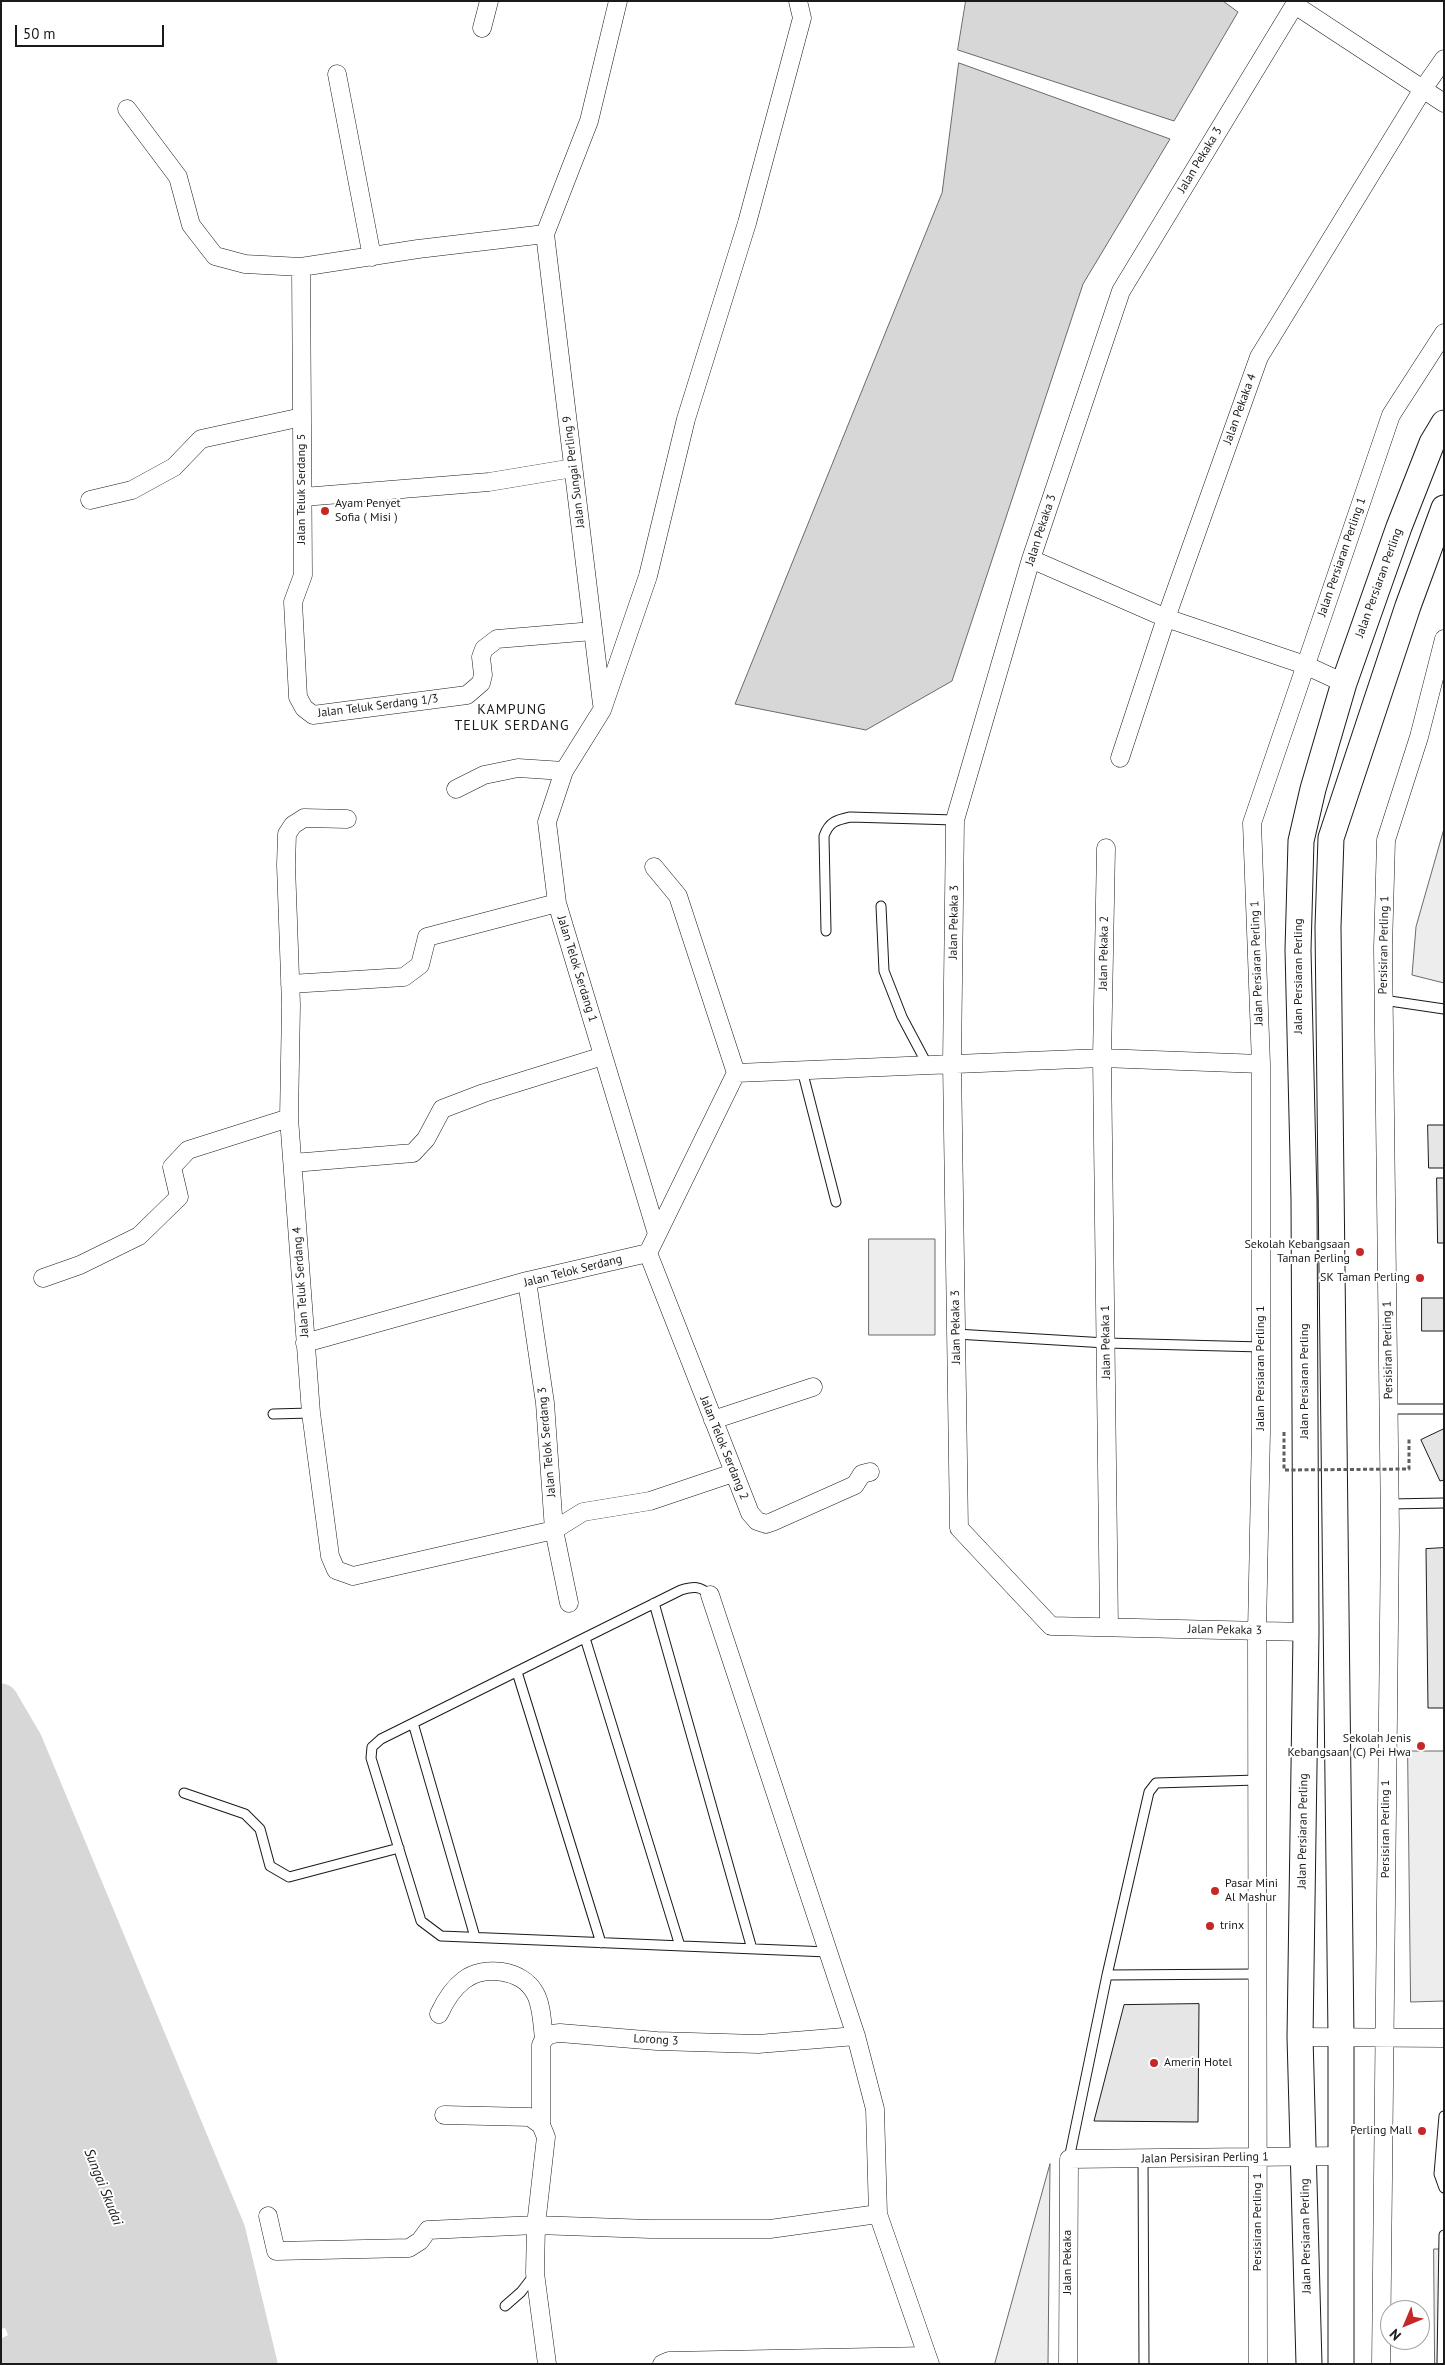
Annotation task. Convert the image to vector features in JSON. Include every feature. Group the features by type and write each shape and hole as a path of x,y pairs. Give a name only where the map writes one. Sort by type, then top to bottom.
{"main road":[{"name":"Jalan Persiaran Perling","path":"1309,2364 1300,2038 1306,1632 1304,1199 1298,950 1301,841 1313,789 1344,683 1399,527 1432,443 1444,423"},
{"path":"1341,2364 1341,2037 1328,937 1331,838 1408,606 1444,508"}],"street":[{"path":"482,28 489,1"},
{"path":"128,109 178,177 191,225 215,256 245,264 301,267 418,249 545,234 589,121 618,1"},
{"name":"Jalan Telok Serdang 1","path":"657,1234 557,903 547,822 564,771 602,710 648,576 686,419 748,222 802,18 798,1"},
{"path":"1296,3 1444,103"},
{"name":"Jalan Pekaka 3","path":"1296,3 1121,291 1031,559 955,820 952,1063 959,1528 1051,1626 1306,1632"},
{"name":"Jalan Pekaka 4","path":"1120,758 1166,618 1259,357 1422,89 1444,59"},
{"path":"337,74 372,257"},
{"name":"Jalan Sungai Perling 9","path":"545,234 602,710"},
{"name":"Jalan Teluk Serdang 5","path":"301,267 303,575 293,602 298,697 304,708"},
{"name":"Jalan Persiaran Perling 1","path":"1256,1631 1262,1347 1261,1064 1252,823 1392,415 1444,333"},
{"path":"90,500 132,490 174,467 201,439 302,417"},
{"path":"303,497 489,482 573,468"},
{"path":"1031,559 1166,618 1305,665 1344,683"},
{"name":"Jalan Teluk Serdang 1/3","path":"304,708 313,715 467,696 481,683 483,675 481,657 484,650 497,639 593,630"},
{"name":"Persisiran Perling 1","path":"1381,2364 1386,2038 1386,1770 1390,1409 1383,1000 1386,840 1418,737 1444,639"},
{"path":"456,789 484,775 518,768 564,771"},
{"name":"Jalan Teluk Serdang 4","path":"347,819 304,818 293,825 287,834 286,865 290,984 289,1118 311,1413 330,1556 336,1570 353,1576 554,1530"},
{"name":"Jalan Pekaka 2","path":"1102,1058 1106,848"},
{"path":"648,1253 736,1074 678,896 654,867"},
{"path":"290,984 404,977 420,965 427,937 557,903"},
{"path":"293,1163 413,1153 426,1138 442,1109 484,1093 603,1056"},
{"path":"736,1074 927,1064 1102,1058 1261,1064"},
{"name":"Jalan Pekaka 1","path":"1102,1058 1109,1627"},
{"path":"43,1278 80,1265 139,1236 179,1197 172,1167 188,1150 289,1118"},
{"name":"Jalan Telok Serdang","path":"305,1344 527,1281 648,1253"},
{"name":"Jalan Telok Serdang 2","path":"648,1253 733,1473 750,1513 757,1521 766,1524 855,1485 862,1474 870,1472"},
{"name":"Jalan Telok Serdang 3","path":"527,1281 544,1403 554,1530 569,1603"},
{"path":"713,1420 812,1387"},
{"path":"554,1530 583,1512 650,1501 733,1473"},
{"path":"662,2364 669,2361 928,2360 878,2214 875,2109 856,2036 710,1595"},
{"name":"Persisiran Perling 1","path":"1256,1631 1258,2364"},
{"path":"439,2014 447,1997 463,1980 470,1976 498,1970 525,1982 536,1993 544,2038 541,2045 541,2124 546,2137 536,2226 535,2273 547,2364"},
{"name":"Lorong 3","path":"544,2038 548,2034 560,2032 657,2040 758,2044 856,2036"},
{"path":"1300,2038 1444,2038"},
{"path":"444,2115 530,2117 541,2124"},
{"name":"Jalan Persisiran Perling 1","path":"1069,2160 1341,2156"},
{"name":"Jalan Pekaka","path":"1068,2364 1069,2160"},
{"path":"268,2216 276,2251 409,2248 420,2241 428,2230 536,2226 650,2229 770,2229 878,2214"}],"lane":[{"path":"826,932 824,836 828,826 836,820 850,817 955,820"},
{"path":"881,906 884,971 902,1017 927,1064"},
{"path":"1383,1000 1444,1009"},
{"path":"802,1070 836,1202"},
{"path":"956,1334 1106,1344 1262,1347"},
{"path":"1390,1409 1444,1409"},
{"path":"273,1414 311,1413"},
{"path":"1389,1504 1444,1503"},
{"path":"710,1595 702,1588 693,1586 654,1603 381,1739 372,1747 371,1758 421,1921 441,1936 828,1952"},
{"path":"654,1603 752,1949"},
{"path":"585,1638 680,1946"},
{"path":"516,1672 601,1943"},
{"path":"413,1723 475,1937"},
{"path":"1069,2160 1107,1975 1149,1792 1156,1783 1257,1780"},
{"path":"184,1792 245,1814 260,1829 270,1866 289,1877 399,1848"},
{"path":"1107,1975 1257,1974"},
{"path":"1444,2116 1439,2174 1444,2188"},
{"path":"1143,2158 1144,2364"},
{"path":"1442,2364 1444,2235"},
{"path":"505,2306 521,2292 535,2273"}],"path":[{"path":"1284,1432 1284,1470 1408,1469 1409,1438"}],"shaded area":[{"path":"1444,829 1444,983 1412,975 1416,927"},
{"path":"869,1239 935,1239 935,1335 869,1335"},
{"path":"1408,1751 1444,1751 1444,2001 1411,2002"},
{"path":"1050,2164 1048,2364 995,2364"},
{"path":"1434,2249 1444,2249 1444,2364 1435,2364"}],"water":[{"path":"966,1 1223,1 1238,12 1174,121 958,50"},
{"path":"959,63 1170,139 1083,284 952,681 866,730 735,704 942,193"},
{"name":"Sungai Skudai","path":"1,1701 25,1742 228,2231 260,2364 1,2364 1,2358 30,2344 21,2320 30,2316 23,2300 1,2311 1,2294 17,2286 1,2257"}],"building":[{"path":"1428,1125 1444,1125 1444,1168 1429,1168"},
{"path":"1437,1178 1444,1178 1444,1243 1438,1243"},
{"path":"1422,1298 1444,1298 1444,1331 1422,1331"},
{"path":"1444,1429 1444,1480 1440,1481 1421,1440"},
{"path":"1444,1548 1444,1708 1428,1708 1426,1549"},
{"name":"Amerin Hotel","path":"1199,2004 1198,2122 1094,2121 1124,2005"}],"waterway":[{"path":"1,1701 25,1742 228,2231 260,2364"},
{"path":"1,2257 17,2287 1,2294"},
{"path":"1,2311 23,2300 30,2317 21,2320 30,2344 1,2358"}],"place":[{"name":"Ayam Penyet Sofia ( Misi )","path":"325,511"},
{"name":"Sekolah Kebangsaan Taman Perling","path":"1360,1252"},
{"name":"SK Taman Perling","path":"1420,1278"},
{"name":"Sekolah Jenis Kebangsaan (C) Pei Hwa","path":"1421,1746"},
{"name":"Pasar Mini Al Mashur","path":"1215,1891"},
{"name":"trinx","path":"1210,1926"},
{"name":"Amerin Hotel","path":"1154,2063"},
{"name":"Perling Mall","path":"1422,2131"}],"district":[{"name":"KAMPUNG TELUK SERDANG","path":"512,718"}]}
